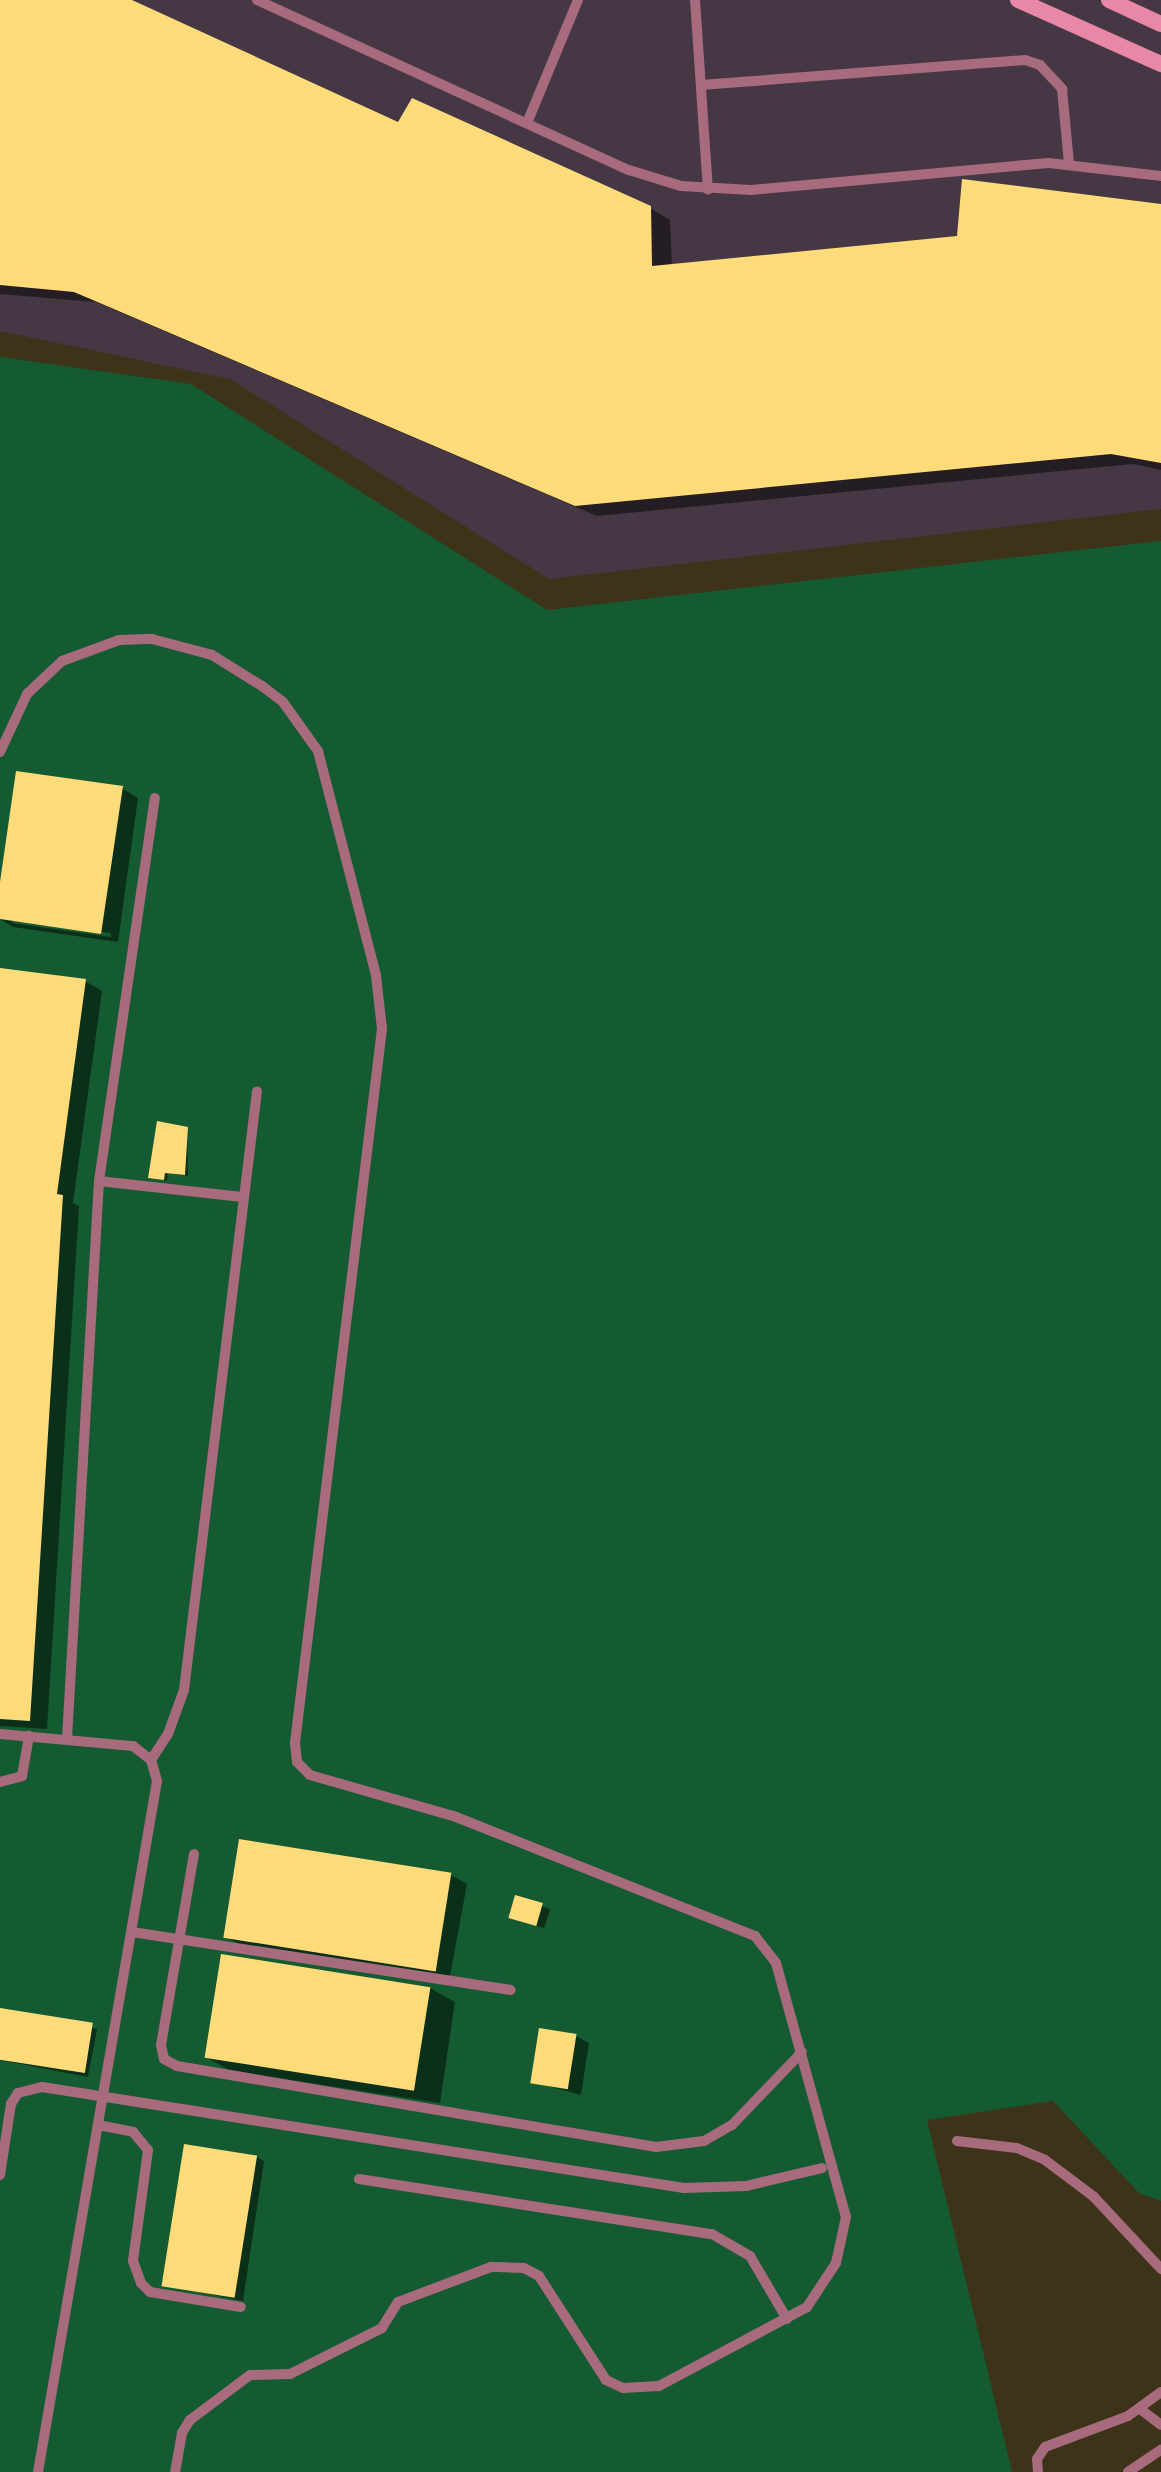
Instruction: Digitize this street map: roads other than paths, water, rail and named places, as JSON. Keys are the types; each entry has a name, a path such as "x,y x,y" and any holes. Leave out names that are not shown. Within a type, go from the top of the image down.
{"street":[{"path":"1018,0 1161,64"},
{"path":"1109,0 1130,5 1161,24"}],"lane":[{"path":"257,0 654,180 708,190 1069,163 1161,176"},
{"path":"527,123 578,0"},
{"path":"695,0 708,190"},
{"path":"701,85 1025,60 1040,65 1062,89 1069,163"},
{"path":"0,752 27,694 62,661 119,640 152,639 212,655 283,702 318,751 328,780 378,985 382,1029 295,1743 297,1762 310,1775 456,1817 741,1926 755,1936 776,1963 846,2217 843,2240 825,2285 787,2319 659,2386 623,2388 594,2366 539,2276 524,2268 491,2267 398,2302 382,2328 290,2374 250,2375 190,2420 182,2433 175,2472"},
{"path":"67,1739 99,1181 155,798"},
{"path":"151,1760 175,1720 184,1690 257,1091"},
{"path":"99,1181 242,1197"},
{"path":"0,1734 133,1746 151,1760 157,1781 38,2472"},
{"path":"0,1782 22,1776 29,1736"},
{"path":"194,1854 161,2045 164,2059 177,2066 656,2147 704,2141 732,2125 802,2052"},
{"path":"132,1932 511,1990"},
{"path":"0,2175 11,2104 18,2093 42,2087 684,2188 746,2186 822,2168"},
{"path":"98,2125 133,2132 148,2150 133,2261 141,2283 150,2292 241,2307"},
{"path":"957,2141 1017,2148 1045,2160 1093,2196 1161,2269"},
{"path":"359,2179 712,2234 750,2256 787,2319"},
{"path":"1038,2472 1045,2447 1140,2409 1161,2392"},
{"path":"1140,2409 1161,2425"},
{"path":"1128,2472 1161,2450"}]}
